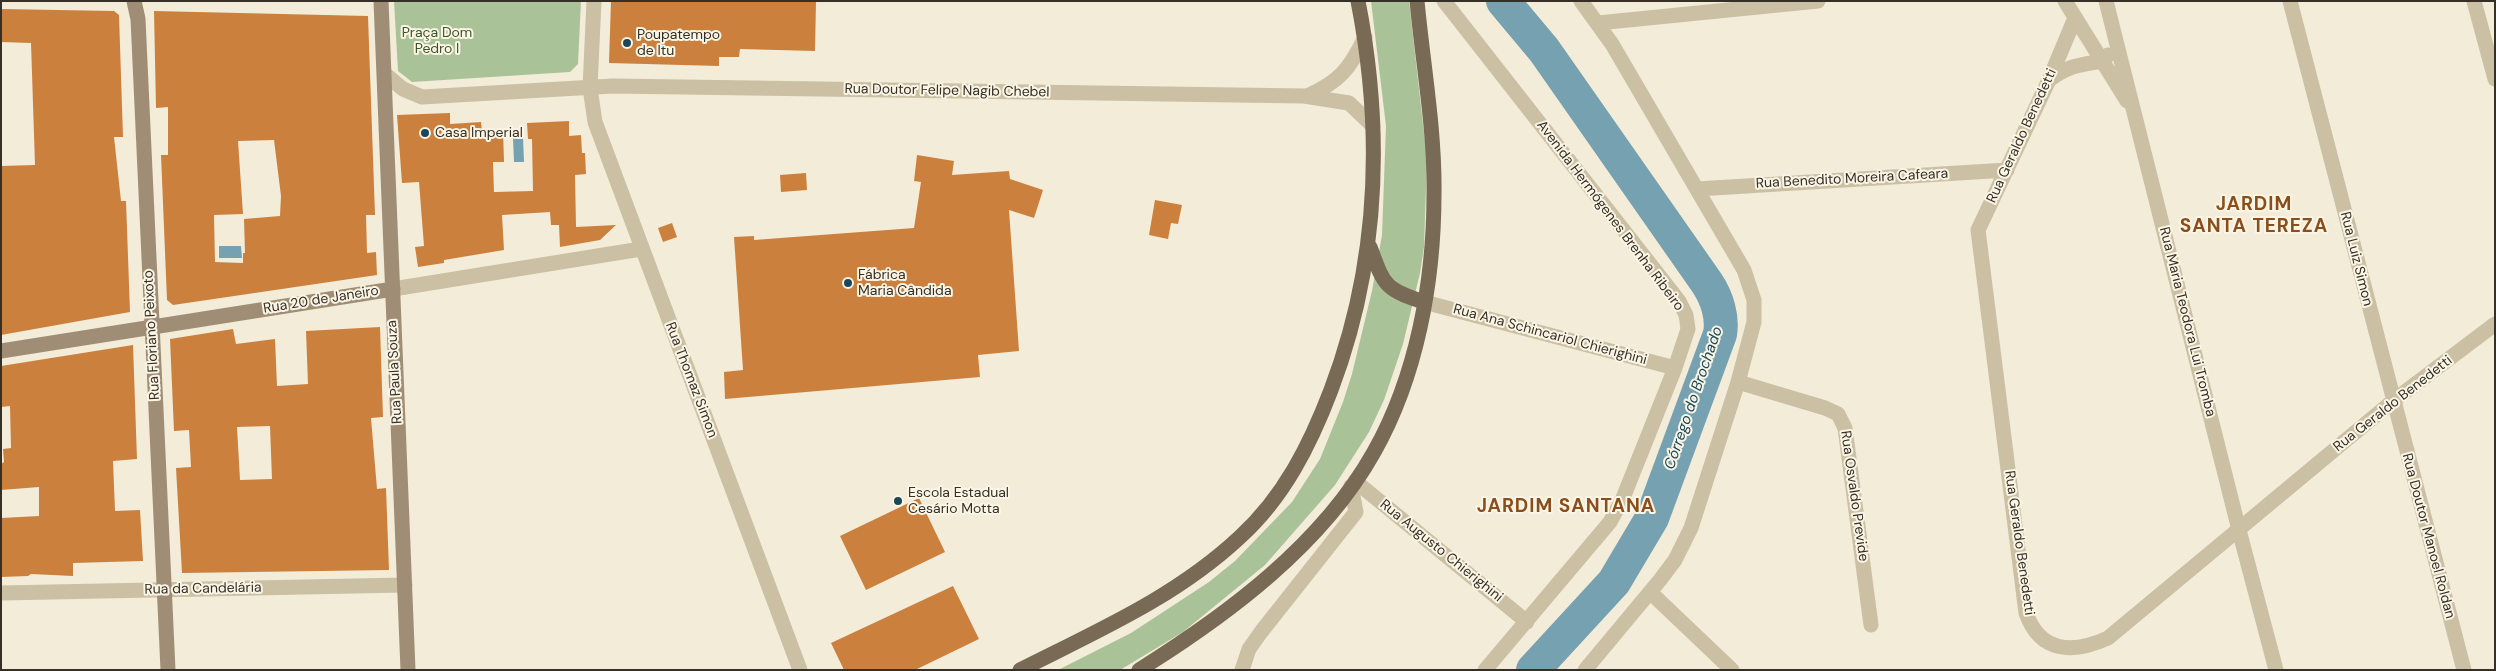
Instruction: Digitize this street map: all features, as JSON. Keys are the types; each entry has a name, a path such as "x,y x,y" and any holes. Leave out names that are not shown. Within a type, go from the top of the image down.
{"main road":[{"name":"Rua Floriano Peixoto","path":"134,1 138,19 168,670"},
{"path":"381,1 385,74"},
{"path":"1020,670 1149,605 1212,560 1240,537 1267,509 1293,474 1322,414 1346,351 1355,319 1369,245 1374,184 1373,126 1365,37 1358,1"},
{"path":"1139,670 1196,634 1275,572 1353,484 1373,454 1399,397 1424,302 1432,251 1434,193 1432,147 1416,1"},
{"name":"Rua Paula Souza","path":"385,74 393,289 392,309 408,670"},
{"path":"1369,245 1387,286 1403,295 1424,302"},
{"name":"Rua 20 de Janeiro","path":"1,351 393,289"}],"street":[{"path":"385,74 403,89 422,97 590,88 594,1"},
{"name":"Avenida Hermógenes Brenha Ribeiro","path":"1444,1 1680,301 1686,315 1688,328 1675,368 1623,498 1610,522 1485,670"},
{"path":"1581,1 1598,23 1744,270 1754,300 1754,322 1738,382 1691,528 1675,560 1585,670"},
{"path":"1598,23 1818,1"},
{"name":"Rua Maria Teodora Lui Tromba","path":"2065,1 2134,113"},
{"name":"Rua Maria Teodora Lui Tromba","path":"2106,1 2276,670"},
{"name":"Rua Luiz Simon","path":"2290,1 2393,402"},
{"path":"2474,1 2495,79"},
{"name":"Rua Geraldo Benedetti","path":"2075,18 2008,170 1978,230 2026,612 2032,628 2045,641 2063,647 2088,647 2108,638 2393,402 2495,324"},
{"name":"Rua Doutor Felipe Nagib Chebel","path":"1304,96 1325,88 1337,80 1353,62 1365,37"},
{"path":"2049,80 2071,67 2103,61 2112,51 2116,40"},
{"name":"Rua Doutor Felipe Nagib Chebel","path":"590,88 613,86 1304,96 1349,104 1373,126"},
{"name":"Rua Thomaz Simon","path":"590,88 595,122 800,670"},
{"name":"Rua Benedito Moreira Cafeara","path":"1697,189 2008,170"},
{"name":"Rua 20 de Janeiro","path":"393,289 641,249"},
{"name":"Rua Ana Schincariol Chierighini","path":"1424,302 1675,368"},
{"name":"Rua Osvaldo Previde","path":"1738,382 1825,408 1838,414 1845,428 1871,625"},
{"name":"Rua Doutor Manoel Roldan","path":"2393,402 2464,670"},
{"path":"1242,670 1249,649 1261,632 1356,512 1353,484"},
{"name":"Rua Augusto Chierighini","path":"1353,484 1527,622"},
{"name":"Rua da Candelária","path":"1,593 404,585"},
{"path":"1650,592 1732,670"}],"green space":[{"name":"Praça Dom Pedro I","path":"394,1 581,1 578,64 570,72 412,82 398,71"},
{"path":"1371,1 1409,1 1427,159 1424,247 1420,273 1403,344 1384,400 1369,432 1335,485 1265,565 1183,632 1120,670 1058,670 1131,633 1209,582 1235,561 1292,502 1320,459 1352,374 1372,291 1382,235 1386,126"}],"water":[{"path":"523,137 524,162 514,162 513,138"},
{"path":"219,246 241,246 242,258 219,258"}],"building":[{"path":"611,1 816,1 815,51 740,49 739,57 719,57 719,66 609,63"},
{"path":"1,9 114,11 119,15 123,137 114,137 121,201 126,201 130,312 1,335 1,166 35,165 31,43 1,42"},
{"path":"154,11 368,16 375,215 366,215 367,253 376,252 377,275 173,305 167,300 161,155 168,155 168,107 156,108","holes":["274,140 281,196 280,216 244,219 245,253 243,253 243,263 215,262 214,215 243,214 238,141"]},
{"path":"450,113 450,124 481,122 482,131 503,130 504,162 493,162 494,192 533,191 532,139 528,139 527,123 569,121 569,136 581,135 582,153 585,153 586,174 575,175 576,227 616,225 600,240 560,247 559,225 551,225 550,212 502,215 504,250 444,260 444,263 418,267 415,247 424,246 419,182 402,183 397,115"},
{"path":"917,155 954,161 952,175 1009,171 1010,179 1043,190 1034,218 1009,210 1019,351 978,355 980,377 725,399 724,372 743,370 734,237 754,236 754,240 914,228 921,182 914,181"},
{"path":"806,173 807,190 781,192 780,175"},
{"path":"1155,200 1182,205 1178,224 1171,223 1168,239 1149,235"},
{"path":"672,223 677,237 663,242 658,228"},
{"path":"380,327 383,417 371,418 377,489 386,488 389,570 182,573 176,468 191,467 189,430 174,431 170,339 233,329 236,344 275,339 277,386 308,384 306,331","holes":["270,426 272,479 240,480 237,427"]},
{"path":"133,345 137,459 113,461 115,511 140,510 143,561 73,563 73,576 31,574 28,576 1,577 1,518 39,516 39,487 1,490 1,464 4,462 3,449 11,448 10,406 1,407 1,366"},
{"path":"919,498 945,552 866,590 840,536"},
{"path":"953,586 979,639 915,670 844,670 831,643"}],"waterway":[{"name":"Córrego do Brochado","path":"1503,1 1544,50 1707,283 1714,295 1721,321 1720,334 1652,518 1614,582 1533,670"}],"place":[{"name":"Poupatempo de Itu","path":"627,43"},
{"name":"Casa Imperial","path":"425,133"},
{"name":"Fábrica Maria Cândida","path":"848,283"},
{"name":"Escola Estadual Cesário Motta","path":"898,501"}],"district":[{"name":"JARDIM SANTA TEREZA","path":"2254,216"},
{"name":"JARDIM SANTANA","path":"1566,507"}]}
